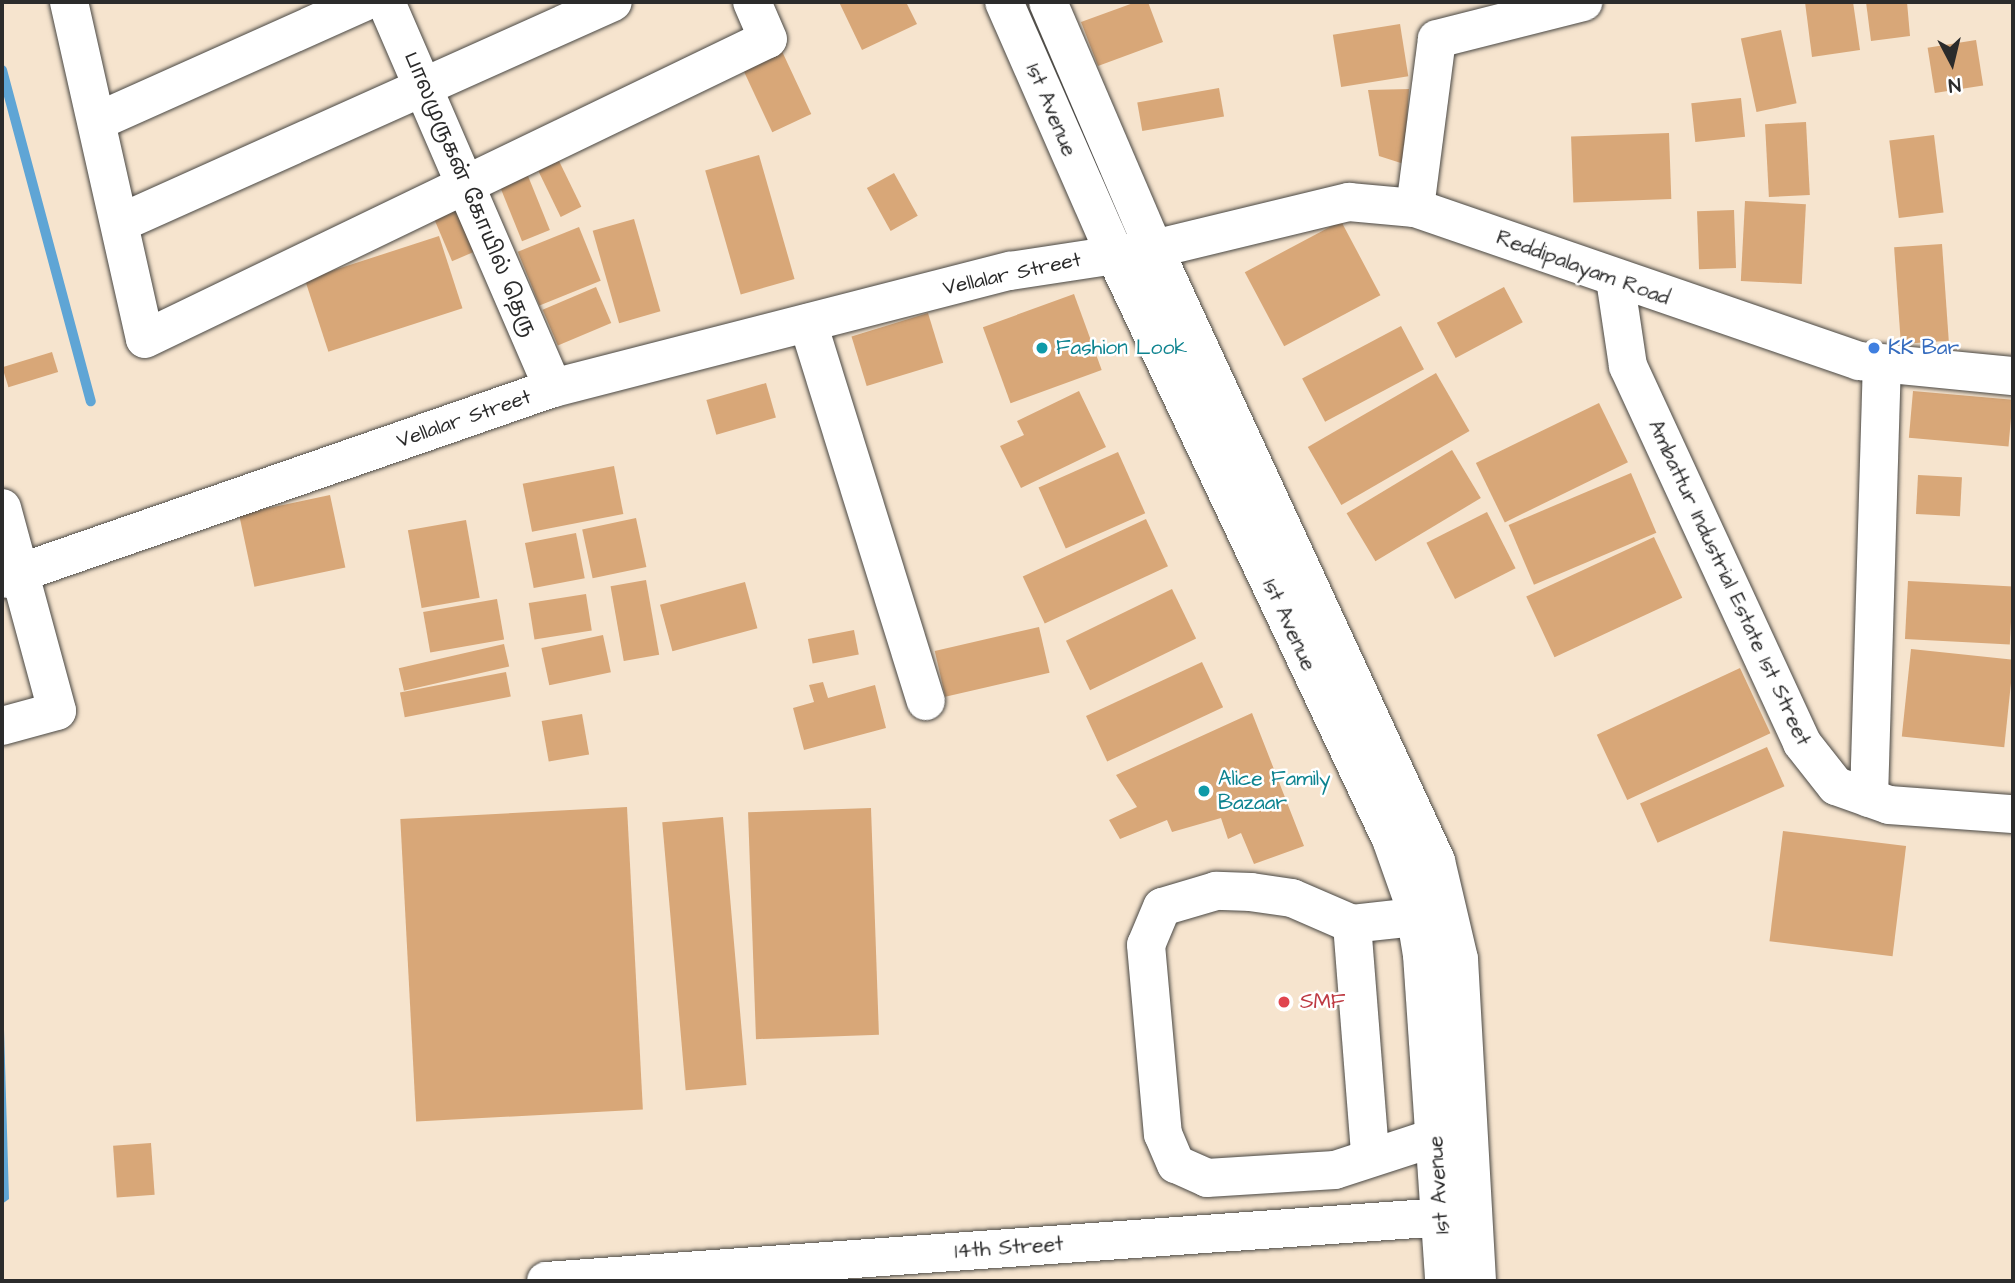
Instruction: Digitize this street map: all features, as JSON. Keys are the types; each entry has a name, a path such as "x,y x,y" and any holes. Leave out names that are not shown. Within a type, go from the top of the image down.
{"street":[{"path":"69,2 98,121 145,339 467,181 768,39 752,2"},
{"path":"98,121 364,2"},
{"name":"பாலமுருகன் கோயில் தெரு","path":"386,2 467,181 553,388"},
{"path":"120,223 613,2"},
{"name":"1st Avenue","path":"1004,2 1114,253 1391,839 1415,918 1436,1137 1477,1281"},
{"name":"1st Avenue","path":"1048,2 1154,249 1436,861 1459,959 1457,1216 1444,1281"},
{"path":"1415,208 1437,39 1583,2"},
{"name":"Reddipalayam Road","path":"1154,249 1349,202 1415,208 1859,361 2013,376"},
{"name":"Vellalar Street","path":"10,577 273,481 367,453 553,388 1010,271 1154,249"},
{"name":"Ambattur Industrial Estate 1st Street","path":"1615,279 1628,366 1802,743 1836,786 1869,798 2013,814"},
{"path":"808,323 926,701"},
{"path":"1869,798 1882,363"},
{"path":"2,508 10,577 57,711 2,726"},
{"path":"1415,918 1352,924 1292,898 1205,893 1162,907 1151,925 1147,958 1163,1134 1176,1164 1207,1178 1335,1170 1370,1155 1436,1137"},
{"path":"1352,924 1370,1155"},
{"name":"14th Street","path":"546,1281 1457,1216"}],"water":[{"path":"2,961 9,1199 2,1204"}],"building":[{"path":"839,2 906,2 917,24 862,50"},
{"path":"1136,2 1148,2 1163,42 1098,66 1081,22"},
{"path":"1805,2 1853,2 1860,50 1812,57"},
{"path":"1866,2 1907,2 1910,36 1871,41"},
{"path":"1400,24 1408,76 1341,87 1333,35"},
{"path":"1781,30 1797,103 1756,112 1741,39"},
{"path":"1976,40 1983,85 1935,93 1928,48"},
{"path":"780,47 811,114 772,132 741,65"},
{"path":"1219,88 1224,117 1142,131 1137,102"},
{"path":"1409,89 1404,164 1379,156 1368,90"},
{"path":"1741,98 1745,137 1695,142 1691,103"},
{"path":"1806,122 1810,195 1769,197 1765,124"},
{"path":"1669,133 1671,199 1573,202 1571,136"},
{"path":"1934,135 1944,212 1899,218 1889,140"},
{"path":"759,155 795,279 741,294 705,170"},
{"path":"559,161 581,207 561,217 538,171"},
{"path":"524,166 550,230 522,241 496,177"},
{"path":"894,173 918,216 891,231 867,188"},
{"path":"464,192 487,246 452,261 429,207"},
{"path":"1745,201 1806,204 1802,284 1741,281"},
{"path":"1734,210 1736,268 1699,269 1697,211"},
{"path":"634,219 660,311 619,323 593,231"},
{"path":"1341,221 1380,295 1284,346 1245,272"},
{"path":"579,227 601,281 540,306 518,252"},
{"path":"439,236 462,308 328,352 305,280"},
{"path":"1942,244 1949,341 1901,344 1894,247"},
{"path":"596,287 611,323 558,346 543,310"},
{"path":"1504,287 1523,322 1456,358 1437,323"},
{"name":"Fashion Look","path":"1074,294 1102,370 1011,403 983,327"},
{"path":"928,313 943,363 867,386 851,336"},
{"path":"1401,326 1424,369 1325,422 1302,379"},
{"path":"52,352 58,372 8,387 2,367"},
{"path":"1436,373 1470,431 1341,505 1308,447"},
{"path":"766,383 776,418 716,435 706,400"},
{"path":"1079,391 1106,447 1021,488 1000,446 1024,435 1017,421"},
{"path":"1913,391 2013,400 2009,447 1909,438"},
{"path":"1599,403 1628,462 1505,522 1476,463"},
{"path":"1452,450 1481,498 1375,561 1347,513"},
{"path":"1118,452 1145,513 1066,549 1039,487"},
{"path":"614,466 623,514 532,532 523,484"},
{"path":"1631,473 1656,533 1534,585 1509,525"},
{"path":"1918,475 1962,477 1960,516 1916,514"},
{"path":"330,495 345,567 254,587 239,514"},
{"path":"1487,512 1516,568 1455,599 1426,543"},
{"path":"636,518 646,567 593,578 582,529"},
{"path":"1146,519 1168,566 1045,624 1023,576"},
{"path":"466,520 480,598 422,608 408,530"},
{"path":"576,533 585,578 534,588 525,543"},
{"path":"1654,537 1682,598 1555,657 1526,597"},
{"path":"646,580 659,655 624,661 611,586"},
{"path":"1908,581 2013,586 2010,644 1905,639"},
{"path":"745,582 757,628 672,651 660,605"},
{"path":"1172,589 1196,638 1090,690 1066,641"},
{"path":"586,594 592,631 535,640 529,603"},
{"path":"497,599 504,639 430,652 423,612"},
{"path":"1039,627 1050,673 945,697 935,651"},
{"path":"854,630 859,655 813,664 808,639"},
{"path":"603,635 611,672 549,685 541,648"},
{"path":"504,644 509,666 404,691 399,668"},
{"path":"1911,649 2013,660 2004,747 1902,737"},
{"path":"1202,662 1223,707 1107,761 1086,716"},
{"path":"1740,668 1770,733 1627,800 1597,735"},
{"path":"506,672 511,697 405,717 400,693"},
{"path":"823,682 828,698 875,685 886,728 804,750 793,708 814,702 809,685"},
{"name":"Alice Family Bazaar","path":"1252,713 1304,846 1254,864 1241,833 1228,839 1221,818 1172,832 1167,820 1120,839 1109,820 1137,807 1116,775"},
{"path":"582,714 589,754 549,761 542,721"},
{"path":"1767,747 1784,786 1658,843 1640,804"},
{"path":"627,807 643,1110 416,1121 400,819"},
{"path":"871,808 879,1035 756,1039 748,812"},
{"path":"723,817 746,1085 686,1090 662,822"},
{"path":"1783,831 1906,846 1893,956 1769,941"},
{"path":"151,1143 155,1195 117,1198 113,1146"}],"waterway":[{"path":"2,70 91,401"}],"place":[{"name":"Fashion Look","path":"1042,348"},
{"name":"KK Bar","path":"1874,348"},
{"name":"Alice Family Bazaar","path":"1204,791"},
{"name":"SMF","path":"1284,1002"}]}
